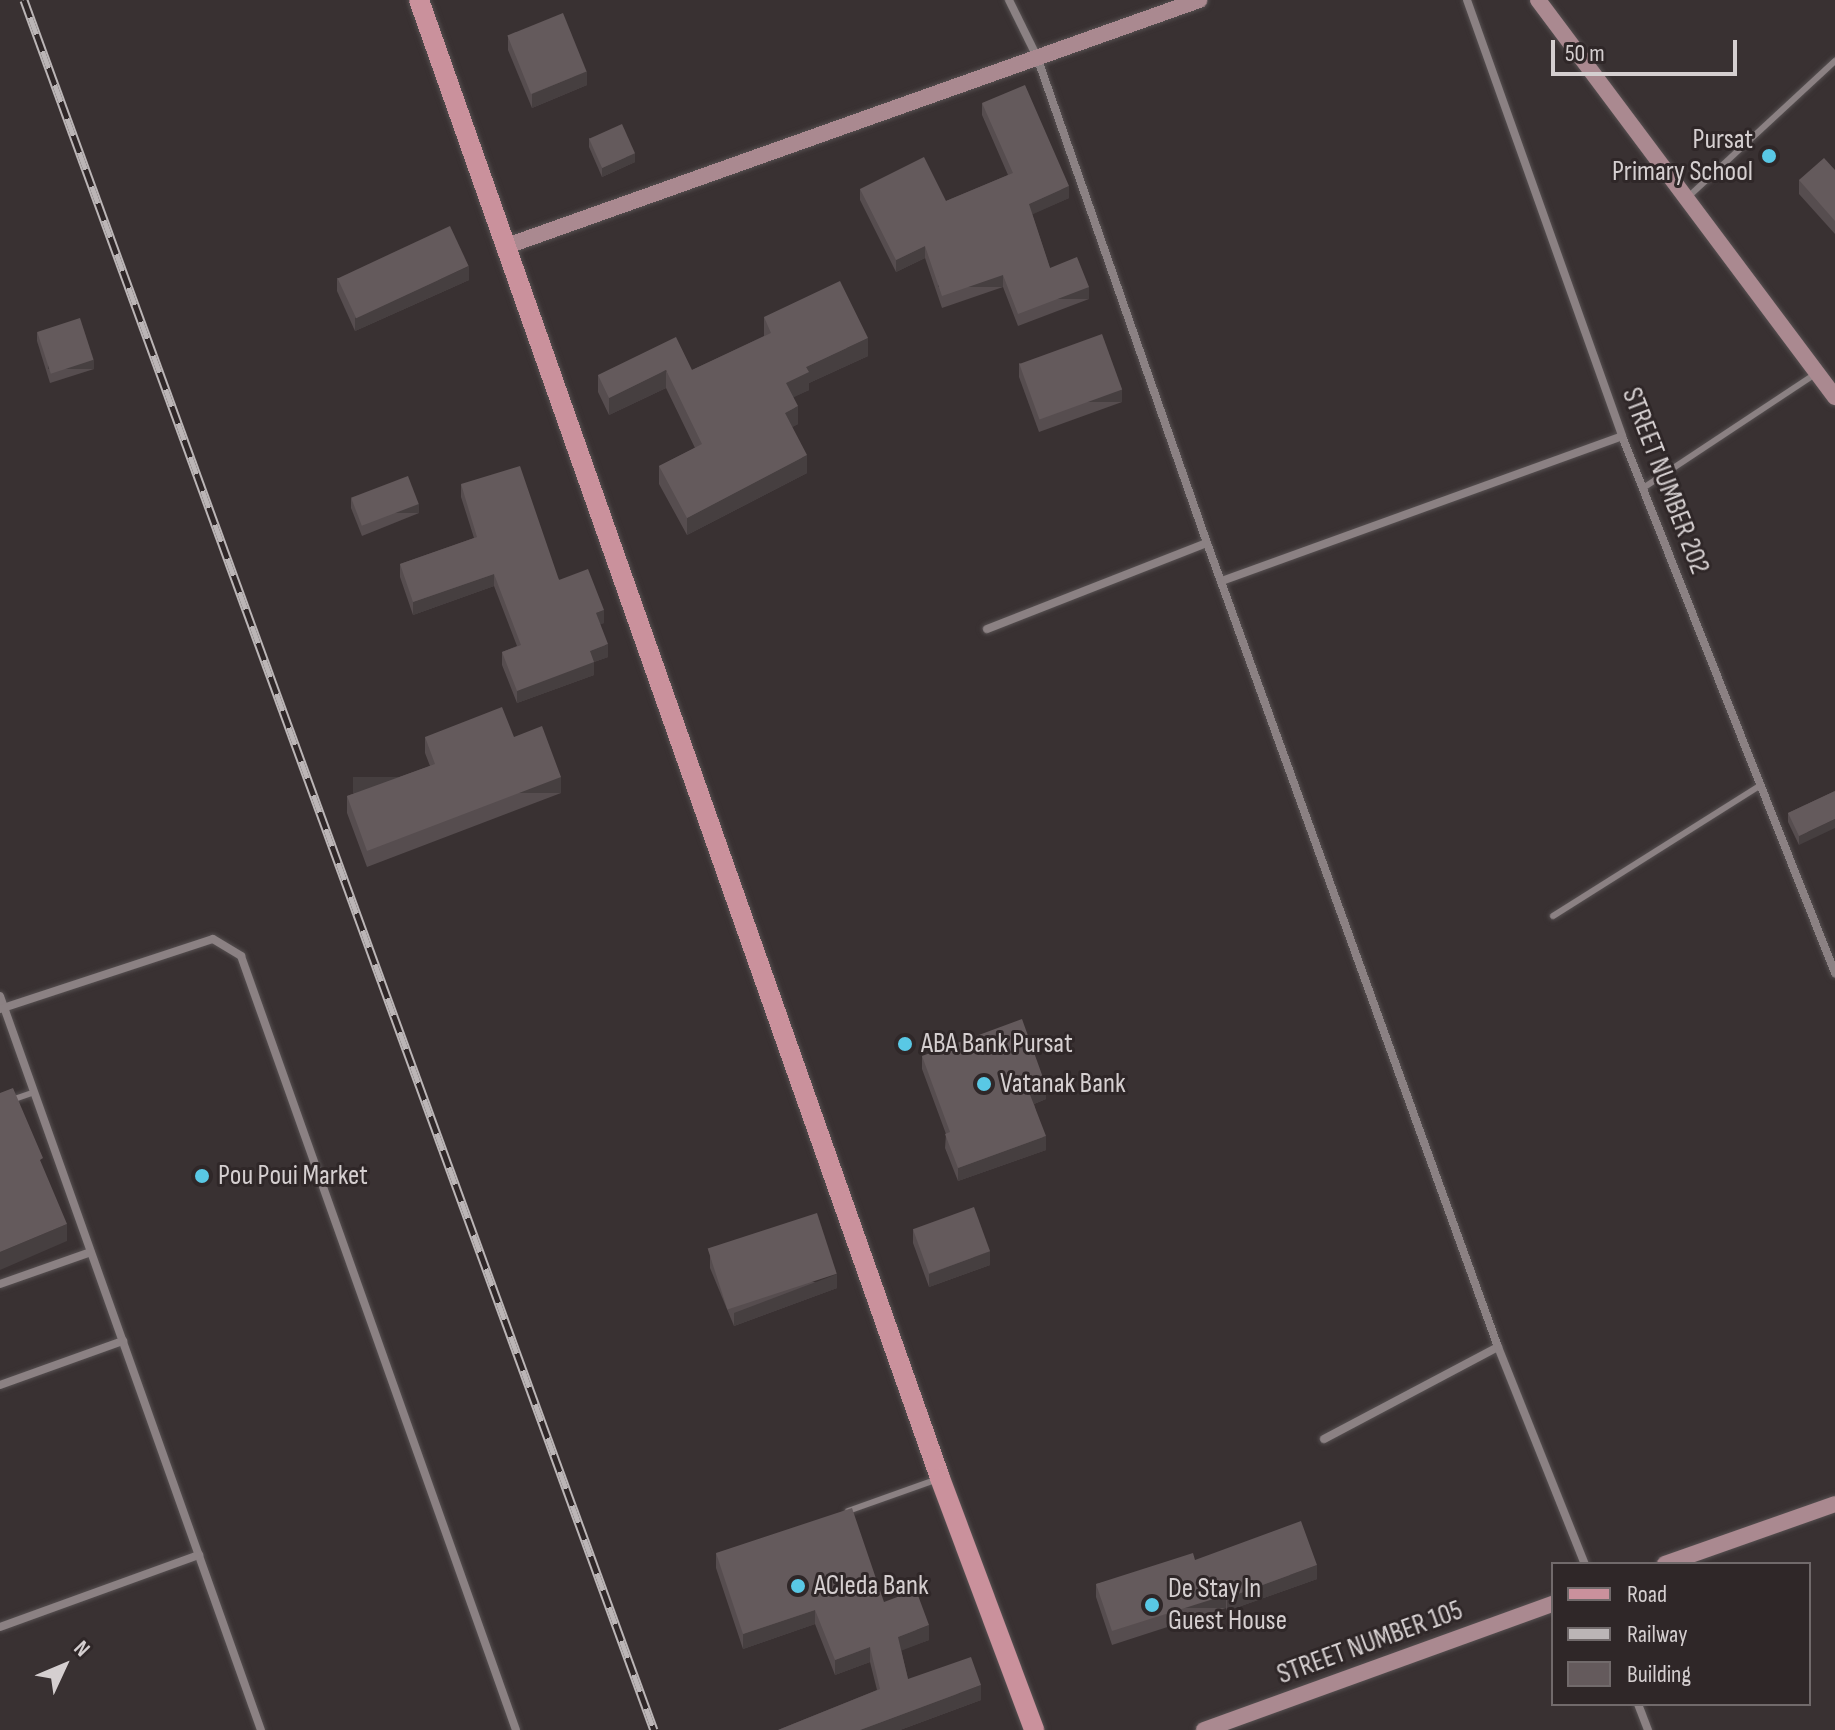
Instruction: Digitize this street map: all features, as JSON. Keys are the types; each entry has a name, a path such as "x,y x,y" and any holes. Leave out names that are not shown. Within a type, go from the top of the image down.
{"main road":[{"path":"419,0 940,1478 1034,1730"}],"street":[{"path":"1009,0 1037,57 1207,543 1498,1347 1584,1562"},
{"path":"504,247 1199,0"},
{"name":"STREET NUMBER 202","path":"1467,0 1622,436 1835,973"},
{"path":"1538,0 1835,397"},
{"path":"1222,581 1622,436"},
{"path":"987,629 1207,543"},
{"path":"2,1008 213,939 241,956 516,1730"},
{"path":"0,996 261,1730"},
{"path":"0,1284 91,1252"},
{"path":"0,1385 123,1341"},
{"path":"1324,1439 1498,1347"},
{"path":"1671,1562 1835,1504"},
{"path":"0,1627 199,1555"},
{"name":"STREET NUMBER 105","path":"1204,1730 1551,1605"},
{"path":"1639,1706 1648,1730"}],"lane":[{"path":"1687,198 1835,61"},
{"path":"1643,488 1817,373"},
{"path":"1553,916 1761,785"},
{"path":"0,1104 34,1092"},
{"path":"839,1514 940,1478"}],"building":[{"path":"563,13 587,71 531,94 507,35"},
{"path":"1025,85 1069,186 1029,204 1050,268 1077,257 1089,287 1018,314 1003,275 942,296 925,246 896,260 860,189 924,157 946,201 1013,173 982,103"},
{"path":"622,124 635,153 602,168 589,139"},
{"path":"1824,158 1835,170 1835,221 1799,180"},
{"path":"450,226 469,266 356,318 338,278"},
{"path":"840,281 868,338 806,367 809,372 786,383 798,406 785,413 807,455 687,518 659,466 702,444 666,370 609,398 598,375 676,337 692,370 771,333 764,317"},
{"path":"80,318 94,360 51,374 37,332"},
{"path":"1102,334 1122,389 1039,420 1019,364"},
{"path":"520,466 559,580 588,569 604,610 596,613 608,644 590,651 594,662 517,691 502,652 521,645 494,574 413,602 400,564 477,537 461,484"},
{"path":"408,476 419,504 362,526 351,498"},
{"path":"502,707 514,737 542,726 561,777 367,851 347,796 435,764 425,737"},
{"path":"1835,791 1835,819 1799,836 1788,813"},
{"path":"1022,1019 1046,1086 1029,1092 1046,1136 958,1168 945,1134 950,1132 922,1056"},
{"path":"13,1088 67,1224 0,1252 0,1093"},
{"path":"974,1207 990,1251 929,1273 913,1229"},
{"path":"817,1213 837,1274 727,1309 708,1249"},
{"path":"852,1508 884,1602 916,1590 929,1625 898,1637 908,1679 971,1657 981,1685 860,1730 778,1730 880,1689 870,1647 835,1660 815,1610 743,1634 716,1553"},
{"path":"1301,1521 1317,1565 1227,1598 1226,1595 1112,1631 1096,1584 1193,1553 1195,1560"}],"railway":[{"path":"24,0 654,1730"}],"place":[{"name":"Pursat Primary School","path":"1769,156"},
{"name":"ABA Bank Pursat","path":"905,1044"},
{"name":"Vatanak Bank","path":"984,1084"},
{"name":"Pou Poui Market","path":"202,1176"},
{"name":"ACleda Bank","path":"798,1586"},
{"name":"De Stay In Guest House","path":"1152,1605"}]}
